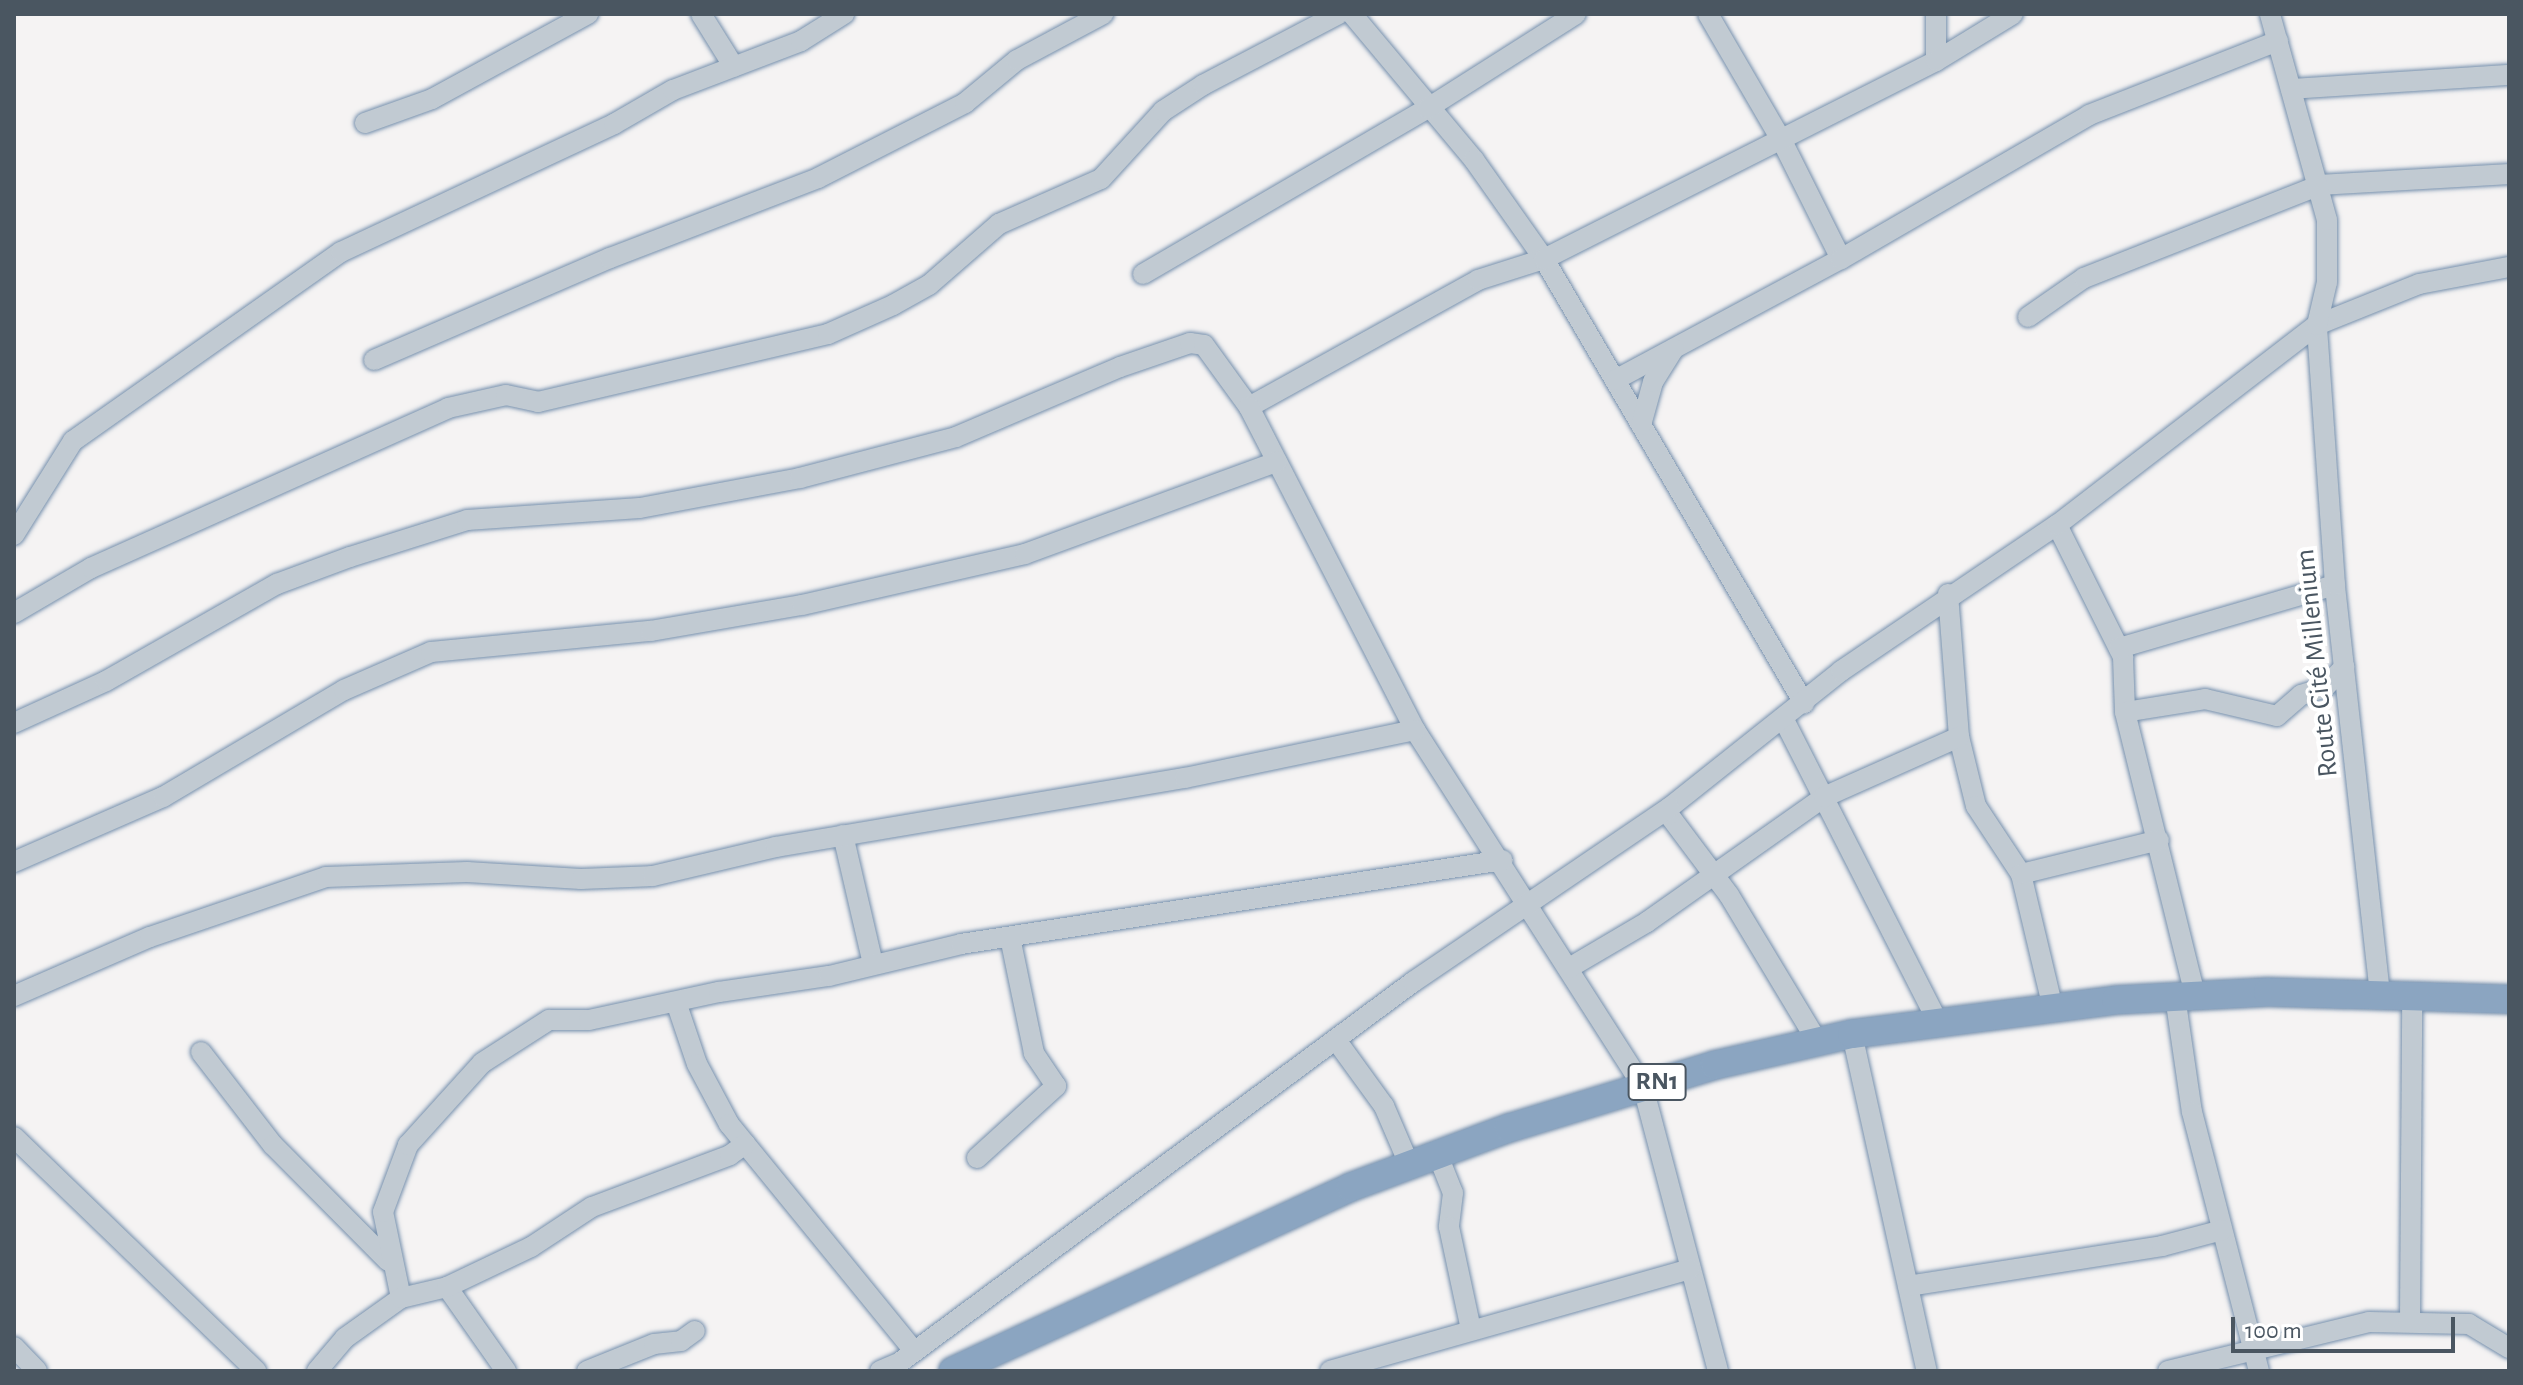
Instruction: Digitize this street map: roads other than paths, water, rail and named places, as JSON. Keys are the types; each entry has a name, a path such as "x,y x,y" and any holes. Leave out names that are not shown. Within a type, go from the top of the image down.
{"highway":[{"name":"RN1","path":"953,1371 1222,1243 1437,1153 1643,1087 1817,1041 1938,1022 2185,995 2380,994 2509,999"}],"street":[{"path":"365,123 432,99 565,20 588,14"},
{"path":"701,14 734,67"},
{"path":"14,535 73,441 341,252 614,124 673,90 801,41 844,14"},
{"path":"374,360 610,258 818,178 952,110 1017,60 1103,14"},
{"path":"14,613 91,568 448,408 506,395 544,400 828,334 893,305 929,285 999,224 1101,179 1163,111 1339,14"},
{"path":"1352,14 1474,160 1544,259 1804,703"},
{"path":"1143,274 1428,108 1576,14"},
{"path":"1708,14 1782,141 1841,259"},
{"path":"1936,14 1936,61"},
{"path":"1249,407 1478,280 1544,259 1726,164 1782,141 1936,61 2013,14"},
{"name":"Route Cité Millenium","path":"2270,14 2320,185 2329,258 2317,325 2335,585 2380,994"},
{"path":"1615,380 1678,343 1841,259 2089,115 2278,41"},
{"path":"2291,89 2509,75"},
{"path":"2028,317 2084,278 2320,185 2509,174"},
{"path":"676,1002 697,1064 745,1144 899,1364 1336,1040 1669,808 1948,594 2057,525 2317,325 2419,284 2509,267"},
{"path":"14,723 106,681 277,584 467,520 640,508 800,478 956,437 1190,343 1204,345 1249,407 1415,730 1503,860 1643,1087 1718,1371"},
{"path":"1641,425 1653,382 1678,343"},
{"path":"14,862 163,797 344,690 431,652 651,631 802,605 1025,554 1277,462"},
{"path":"2057,525 2119,648 2125,712 2159,840 2185,995 2192,1112 2259,1371"},
{"path":"2119,648 2335,585"},
{"path":"1948,594 1959,737 1976,806 2021,874 2053,1008"},
{"path":"2125,712 2205,699 2277,716 2301,695 2325,687 2344,667"},
{"path":"1783,718 1938,1022"},
{"path":"14,996 150,937 326,877 467,872 619,879 843,835 1185,778 1415,730"},
{"path":"1569,968 1647,922 1824,797 1959,737"},
{"path":"1669,808 1669,815 1713,873 1817,1041"},
{"path":"843,835 873,964"},
{"path":"2021,874 2159,840"},
{"path":"401,1298 390,1264 383,1212 408,1145 468,1076 549,1020 589,1020 1010,937 1503,860"},
{"path":"977,1158 1056,1086 1034,1053 1010,937"},
{"path":"2410,1320 2412,995"},
{"path":"1852,1034 1927,1371"},
{"path":"1336,1040 1384,1106 1409,1164"},
{"path":"201,1052 273,1145 390,1264"},
{"path":"14,1137 256,1371"},
{"path":"317,1371 345,1338 401,1298 447,1287 531,1247 592,1207 730,1155 745,1144"},
{"path":"1437,1153 1453,1193 1449,1227 1471,1330"},
{"path":"1908,1286 2149,1248 2222,1230"},
{"path":"1330,1371 1690,1269"},
{"path":"447,1287 506,1371"},
{"path":"2168,1371 2369,1322 2410,1320 2469,1324 2509,1348"},
{"path":"587,1371 654,1344 681,1341 695,1331"},
{"path":"14,1347 37,1371"}]}
